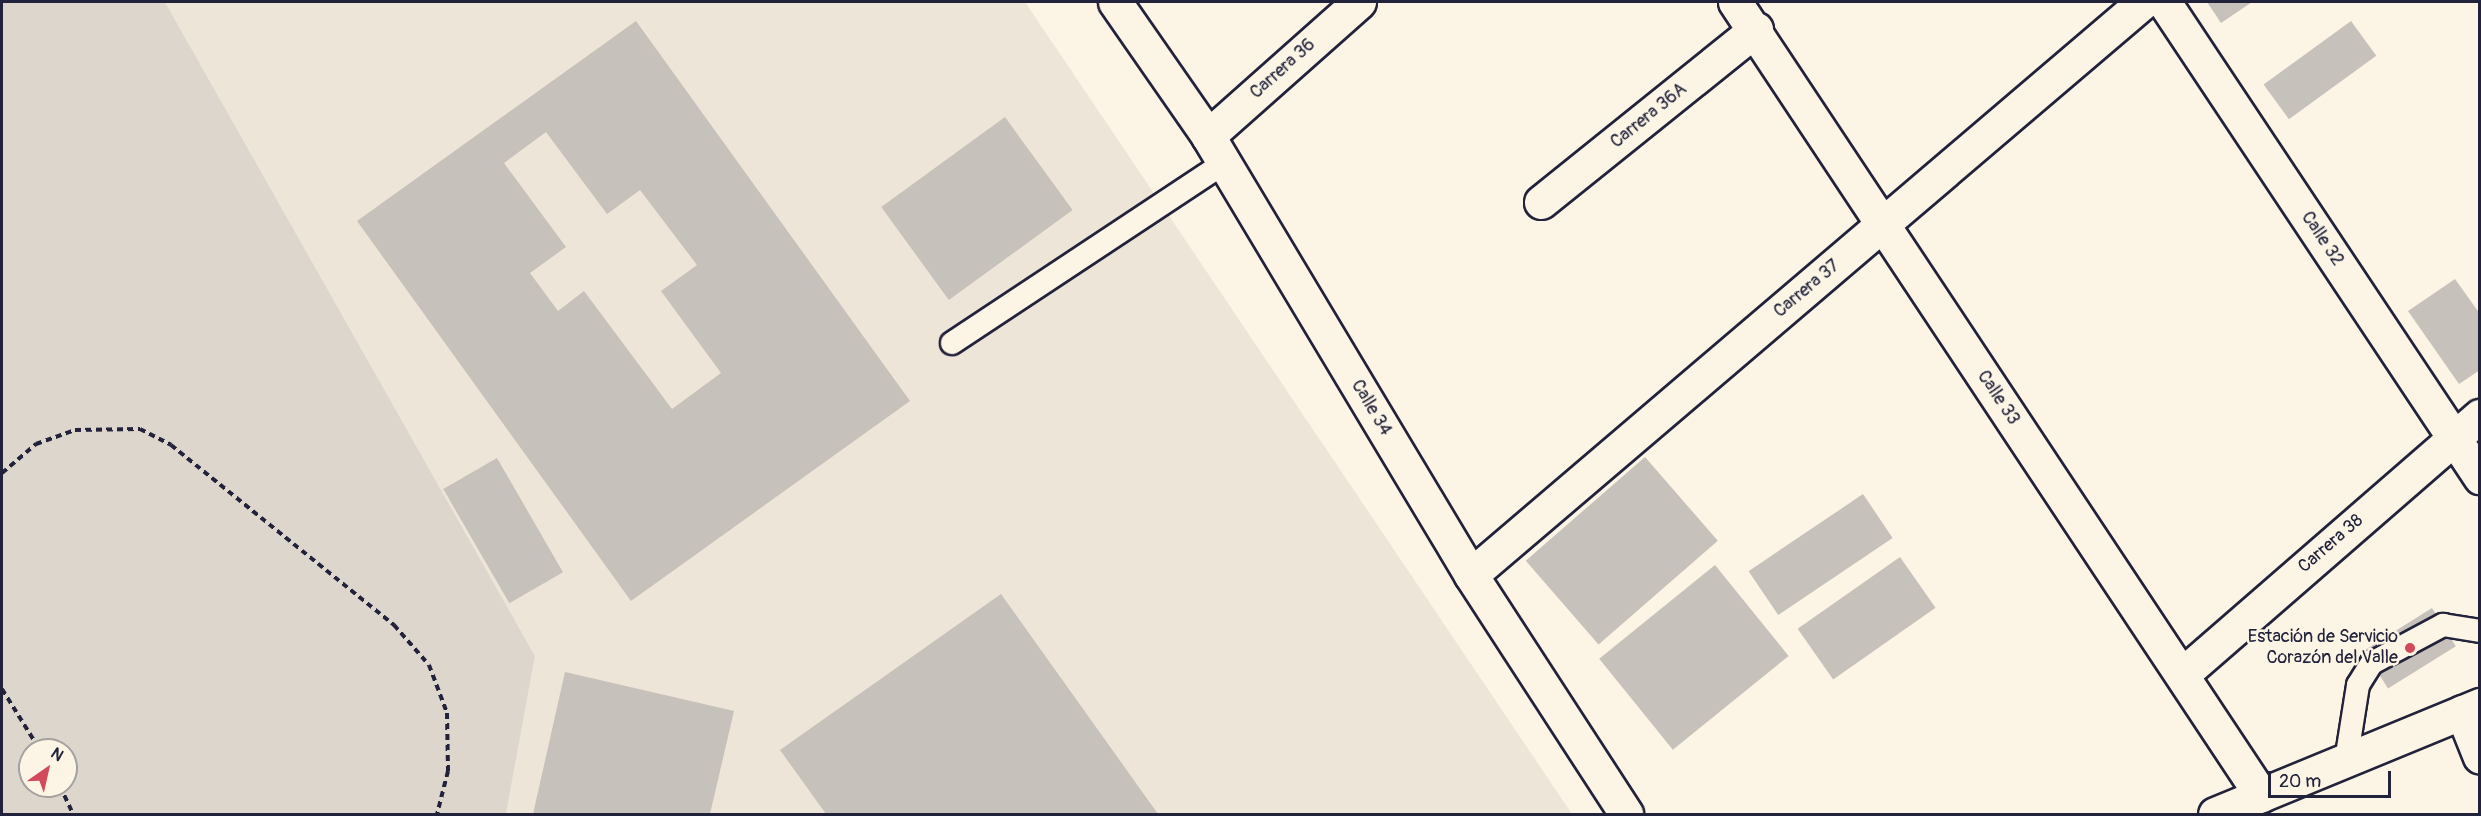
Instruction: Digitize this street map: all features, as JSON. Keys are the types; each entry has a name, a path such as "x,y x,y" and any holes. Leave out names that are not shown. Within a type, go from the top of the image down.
{"street":[{"name":"Calle 34","path":"1115,2 1216,150 1471,575 1626,814"},
{"name":"Carrera 36","path":"1216,150 1359,2"},
{"name":"Carrera 37","path":"1471,575 2143,2"},
{"name":"Calle 32","path":"2164,2 2480,477"},
{"name":"Calle 33","path":"1746,11 1882,225 2184,673 2261,795"},
{"name":"Carrera 36A","path":"1541,202 1746,11"},
{"name":"Carrera 38","path":"2184,673 2480,416"},
{"path":"2215,814 2471,709 2480,757"}],"lane":[{"path":"952,343 1216,150"},
{"path":"2346,760 2358,685 2372,663 2443,625 2480,632"}],"path":[{"path":"2,473 36,444 75,430 140,429 171,446 394,625 429,664 447,713 448,771 437,814"},
{"path":"2,689 33,738"},
{"path":"66,798 73,814"}],"shaded area":[{"path":"2,2 165,2 535,656 506,814 2,814"},
{"path":"165,2 1025,2 1572,814 506,814 535,656"}],"building":[{"path":"2207,2 2252,2 2221,23"},
{"path":"636,21 910,401 631,601 357,221","holes":["546,132 607,214 640,190 697,265 661,291 721,373 672,409 584,291 558,311 530,273 566,247 504,163"]},
{"path":"2351,21 2376,56 2289,119 2264,84"},
{"path":"1005,117 1073,210 949,300 881,207"},
{"path":"2455,279 2480,314 2480,370 2459,384 2408,311"},
{"path":"1645,457 1718,541 1599,644 1526,561"},
{"path":"497,458 563,572 509,603 443,489"},
{"path":"1863,494 1893,538 1778,615 1749,571"},
{"path":"1900,557 1936,608 1833,679 1798,629"},
{"path":"1715,565 1789,656 1673,750 1599,659"},
{"path":"1001,594 1158,814 826,814 780,750"},
{"name":"Estación de Servicio Corazón del Valle","path":"2432,608 2456,646 2388,689 2364,650"},
{"path":"565,672 734,711 710,814 533,814"}],"place":[{"name":"Estación de Servicio Corazón del Valle","path":"2410,648"}]}
